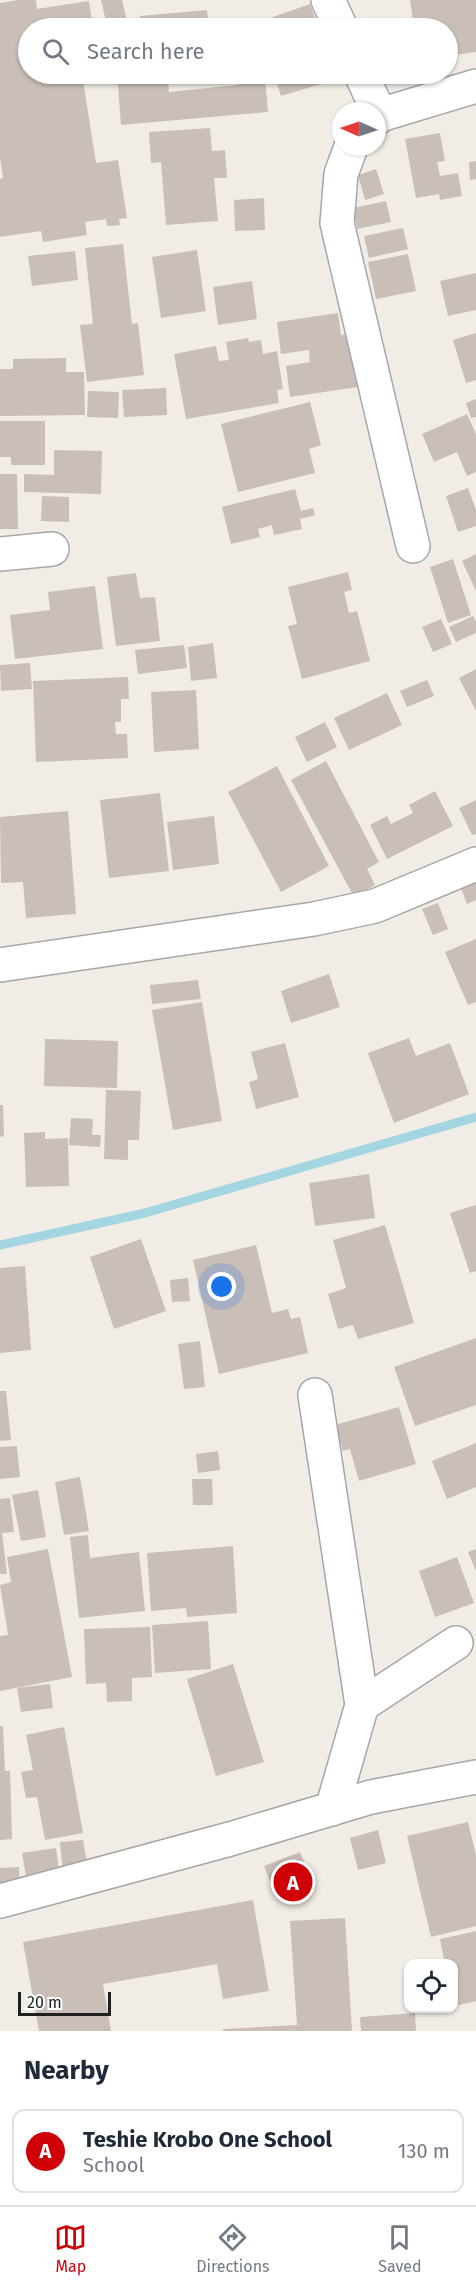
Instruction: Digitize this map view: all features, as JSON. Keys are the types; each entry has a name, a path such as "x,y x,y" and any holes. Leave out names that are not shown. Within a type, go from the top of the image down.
{"street":[{"path":"328,0 336,18"},
{"path":"365,84 372,102"},
{"path":"386,114 476,86"},
{"path":"347,156 340,174 338,223 413,546"},
{"path":"0,554 52,549"},
{"path":"0,965 314,920 375,906 476,864"},
{"path":"315,1395 362,1705 332,1809"},
{"path":"362,1705 456,1643"},
{"path":"0,1901 371,1797 476,1777"}],"building":[{"path":"36,0 37,9 89,1 92,18 18,18 18,84 84,84 96,163 118,160 127,218 119,219 120,225 107,226 106,219 85,222 87,235 43,242 41,231 0,237 0,179 3,178 0,157 0,3"},
{"path":"101,0 122,0 126,18 105,18"},
{"path":"410,0 476,0 476,52 458,55 458,18 413,18"},
{"path":"310,4 315,18 270,18"},
{"path":"207,10 208,18 140,18 140,16"},
{"path":"118,84 168,84 169,92 238,84 265,84 268,112 121,125"},
{"path":"277,84 321,84 281,96"},
{"path":"210,128 212,151 225,150 227,178 214,178 218,221 166,225 161,162 151,163 149,132"},
{"path":"440,133 445,161 437,162 440,176 458,173 462,196 440,200 439,194 416,198 405,139"},
{"path":"476,161 476,179 470,180 469,162"},
{"path":"376,169 384,194 365,200 358,175"},
{"path":"264,198 265,230 235,231 234,200"},
{"path":"386,201 391,222 357,229 353,208"},
{"path":"403,228 408,249 369,258 364,236"},
{"path":"123,244 132,324 138,323 144,375 87,382 80,325 93,324 85,248"},
{"path":"197,250 206,311 161,318 152,257"},
{"path":"75,251 78,280 32,286 28,256"},
{"path":"408,254 416,291 376,299 368,262"},
{"path":"476,273 476,310 448,316 440,281"},
{"path":"252,281 257,319 218,325 213,287"},
{"path":"338,313 341,335 356,333 358,387 290,397 286,366 310,362 309,350 281,354 277,322"},
{"path":"476,333 476,380 466,383 453,340"},
{"path":"248,338 249,342 261,340 263,354 277,351 283,389 277,390 279,403 186,419 174,354 216,346 219,361 229,360 226,342"},
{"path":"66,358 66,372 84,372 85,415 0,416 0,369 13,369 13,359"},
{"path":"166,388 167,415 124,417 122,390"},
{"path":"88,391 119,392 118,418 87,417"},
{"path":"476,399 476,417 471,418 466,403"},
{"path":"310,402 321,445 309,449 315,473 238,492 221,424"},
{"path":"467,414 476,434 476,472 467,476 457,452 434,462 422,434"},
{"path":"0,421 45,421 45,465 11,465 11,457 0,457"},
{"path":"54,450 102,451 101,494 24,492 24,474 54,475"},
{"path":"0,474 17,474 18,529 0,529"},
{"path":"468,488 476,510 476,526 458,532 446,496"},
{"path":"295,489 301,511 313,508 315,515 300,519 302,529 274,535 272,525 258,529 260,537 231,544 222,507"},
{"path":"42,496 69,497 69,522 41,521"},
{"path":"476,554 476,591 462,561"},
{"path":"453,559 471,615 448,623 430,567"},
{"path":"348,572 352,590 344,592 349,613 357,611 370,661 302,679 288,626 297,624 288,587"},
{"path":"136,573 140,598 155,597 160,641 116,646 107,577"},
{"path":"95,586 103,649 15,659 10,615 50,610 48,592"},
{"path":"473,616 476,622 476,633 456,642 449,627"},
{"path":"441,619 452,644 433,652 422,627"},
{"path":"213,643 217,678 191,681 188,647"},
{"path":"184,645 187,668 138,674 135,650"},
{"path":"30,663 32,689 1,691 0,665"},
{"path":"476,669 476,711 459,678"},
{"path":"128,677 129,699 121,699 121,722 115,722 116,734 127,734 128,758 36,762 33,681"},
{"path":"427,680 434,696 407,707 400,691"},
{"path":"196,690 199,749 154,752 151,692"},
{"path":"387,693 402,725 349,750 334,718"},
{"path":"325,722 337,747 307,762 295,737"},
{"path":"326,761 379,862 367,869 375,885 354,897 291,780"},
{"path":"277,766 329,866 281,892 228,792"},
{"path":"435,791 453,826 387,859 370,825 387,816 391,824 413,813 409,805"},
{"path":"160,793 169,871 109,878 100,800"},
{"path":"476,800 476,834 472,835 459,808"},
{"path":"68,811 76,914 26,918 23,882 1,883 0,817"},
{"path":"214,816 219,864 173,870 167,822"},
{"path":"476,882 476,900 467,904 461,888"},
{"path":"438,903 448,929 433,935 422,909"},
{"path":"476,939 476,1002 468,1005 445,952"},
{"path":"329,974 340,1007 291,1023 281,991"},
{"path":"198,980 201,999 152,1004 150,985"},
{"path":"202,1002 222,1121 173,1130 152,1010"},
{"path":"409,1038 416,1056 450,1043 469,1094 394,1123 368,1053"},
{"path":"45,1039 118,1041 117,1088 44,1086"},
{"path":"285,1043 299,1097 256,1109 249,1082 258,1079 251,1052"},
{"path":"106,1090 141,1091 139,1140 128,1140 128,1160 104,1159"},
{"path":"0,1105 3,1105 4,1136 0,1137"},
{"path":"71,1118 93,1119 92,1135 101,1135 100,1147 69,1145"},
{"path":"45,1132 45,1139 68,1138 69,1186 26,1187 24,1133"},
{"path":"369,1174 375,1218 315,1226 309,1183"},
{"path":"476,1205 476,1271 470,1273 450,1213"},
{"path":"385,1225 414,1323 358,1339 353,1325 338,1329 328,1294 346,1288 333,1240"},
{"path":"141,1239 166,1311 114,1329 90,1257"},
{"path":"256,1245 272,1313 288,1309 291,1319 300,1317 308,1353 219,1374 193,1260"},
{"path":"25,1266 31,1350 0,1353 0,1268"},
{"path":"188,1278 190,1301 172,1302 170,1280"},
{"path":"476,1338 476,1405 415,1426 394,1367"},
{"path":"200,1341 205,1387 184,1389 178,1344"},
{"path":"0,1391 6,1391 11,1440 0,1441"},
{"path":"399,1407 416,1464 359,1481 350,1449 343,1451 335,1425"},
{"path":"476,1443 476,1487 447,1499 432,1461"},
{"path":"17,1446 20,1477 0,1479 0,1447"},
{"path":"218,1451 220,1470 198,1473 196,1454"},
{"path":"80,1477 89,1531 64,1535 55,1482"},
{"path":"192,1479 212,1479 213,1505 193,1505"},
{"path":"38,1490 46,1537 21,1541 12,1495"},
{"path":"10,1498 14,1532 2,1533 7,1574 0,1574 0,1499"},
{"path":"88,1535 90,1558 139,1552 145,1611 79,1618 70,1537"},
{"path":"233,1546 237,1613 187,1617 186,1608 151,1611 147,1553"},
{"path":"48,1549 72,1677 0,1691 0,1636 8,1635 0,1585 11,1582 7,1557"},
{"path":"476,1549 476,1571 468,1552"},
{"path":"457,1557 474,1603 435,1617 419,1571"},
{"path":"208,1621 211,1669 155,1673 152,1625"},
{"path":"150,1627 152,1677 132,1678 132,1701 107,1702 106,1683 86,1684 84,1629"},
{"path":"233,1664 264,1762 216,1776 187,1679"},
{"path":"50,1684 53,1708 21,1712 17,1688"},
{"path":"0,1726 3,1726 5,1771 10,1771 12,1839 0,1840"},
{"path":"64,1727 83,1833 45,1840 37,1797 26,1798 21,1772 33,1770 26,1735"},
{"path":"468,1822 476,1855 476,1926 431,1937 407,1836"},
{"path":"378,1830 386,1863 358,1870 350,1838"},
{"path":"83,1840 88,1869 63,1873 60,1842"},
{"path":"56,1848 60,1877 27,1882 22,1853"},
{"path":"300,1852 310,1877 274,1891 264,1866"},
{"path":"19,1867 20,1891 0,1892 0,1868"},
{"path":"253,1900 269,1991 223,1999 217,1964 103,1984 111,2031 39,2031 23,1942"},
{"path":"345,1918 352,2031 223,2031 223,2029 297,2025 290,1921"},
{"path":"476,1931 476,2001 458,2005 458,1959 444,1959 440,1939"},
{"path":"415,2013 416,2031 361,2031 360,2017"}],"waterway":[{"path":"0,1245 145,1213 476,1117"}],"place":[{"name":"Teshie Krobo One School","path":"293,1882"}]}
